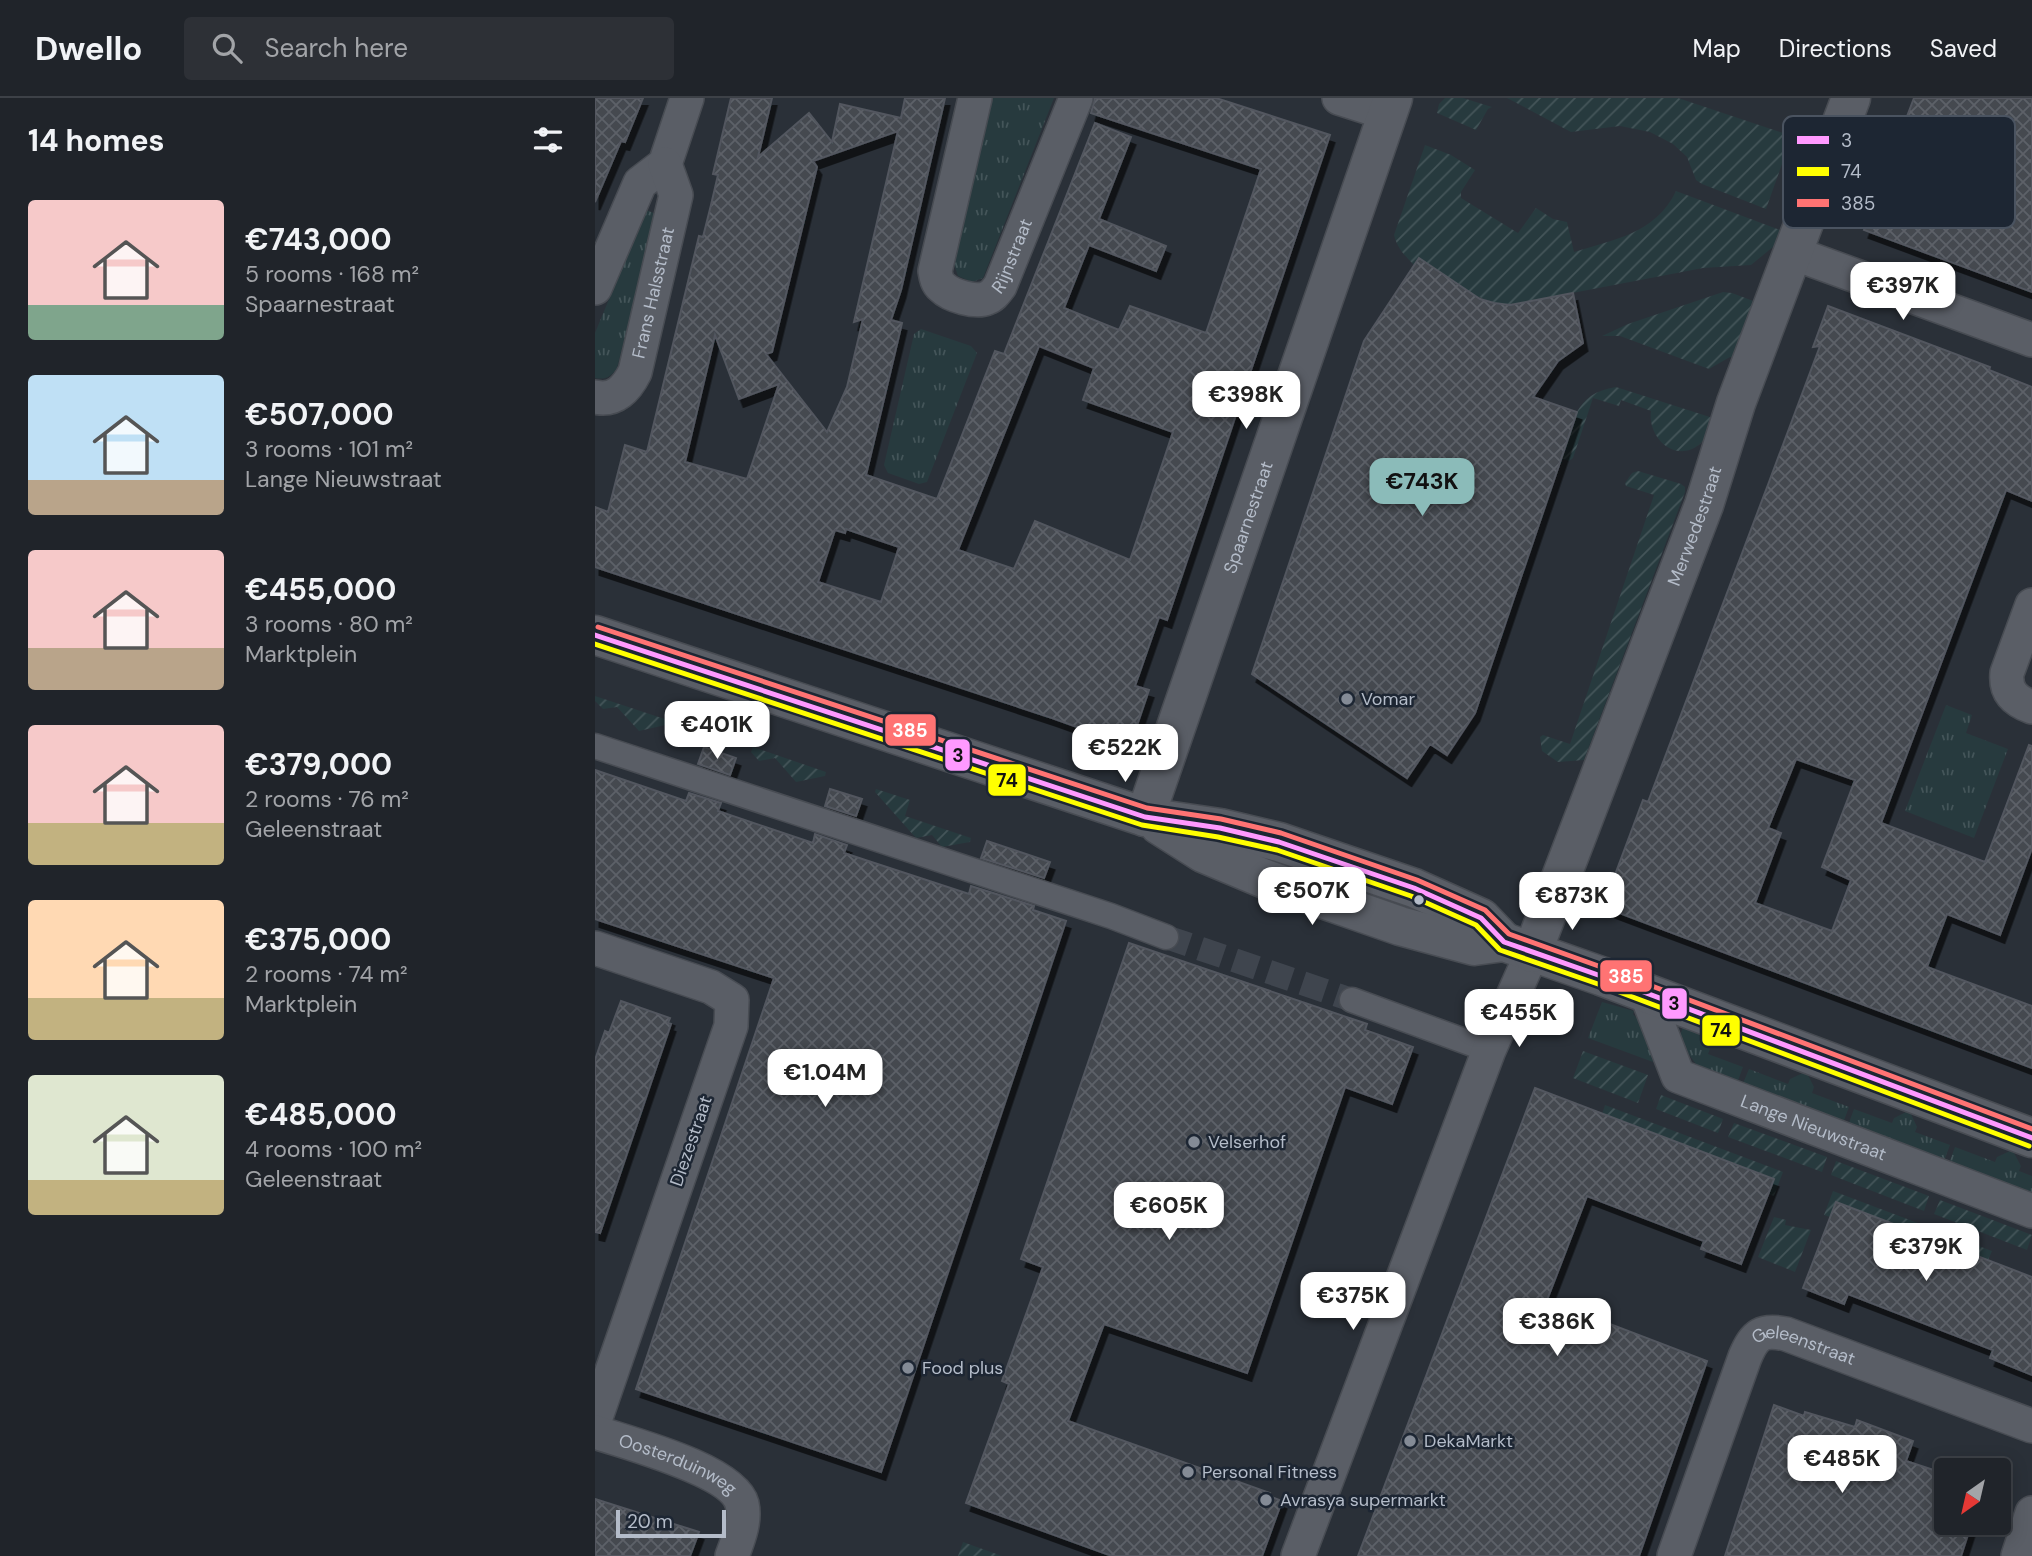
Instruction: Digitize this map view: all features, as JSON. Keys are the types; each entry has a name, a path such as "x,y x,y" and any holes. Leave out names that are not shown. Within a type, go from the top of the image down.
{"street":[{"path":"595,288 640,183 665,164 688,98"},
{"name":"Rijnstraat","path":"975,98 935,271 940,286 974,300 984,300 993,295 1000,286 1076,98"},
{"path":"1339,98 1389,106"},
{"name":"Merwedestraat","path":"1844,116 1851,98"},
{"name":"Spaarnestraat","path":"1145,817 1389,106"},
{"name":"Frans Halsstraat","path":"595,397 601,399 614,396 627,388 635,372 676,195 665,164"},
{"name":"Merwedestraat","path":"1518,947 1704,505 1735,402 1802,228"},
{"path":"1793,253 2032,340"},
{"path":"2032,605 2006,682 2014,699 2032,707"},
{"path":"595,635 1145,817 1203,853 1290,888 1399,926 1474,946 1518,947 2032,1138"},
{"path":"595,746 1111,916 1166,937"},
{"path":"1298,1556 1489,1050 1518,947"},
{"name":"Diezestraat","path":"595,948 711,987 732,1000 731,1026 595,1420"},
{"name":"Lange Nieuwstraat","path":"1646,993 1678,1076 2032,1211"},
{"path":"1352,1000 1489,1050"},
{"name":"Geleenstraat","path":"1674,1556 1745,1357 1759,1334 1772,1331 1786,1334 2032,1426"},
{"name":"Oosterduinweg","path":"595,1432 702,1468 726,1483 742,1502 742,1526 732,1556"},
{"path":"2018,1556 2032,1513"}],"green space":[{"path":"993,98 1054,98 983,278 972,282 958,276 954,264"},
{"path":"1445,98 1463,98 1492,107 1488,109 1476,130 1437,113 1439,104"},
{"path":"1507,98 1678,98 1783,133 1783,161 1766,209 1702,184 1696,180 1687,157 1673,144 1650,132 1620,126 1571,132"},
{"path":"1425,145 1451,155 1475,170 1461,192 1461,198 1518,233 1536,208 1553,219 1567,222 1574,252 1619,238 1645,226 1657,217 1676,191 1783,231 1779,242 1751,265 1703,268 1510,305 1497,303 1462,288 1419,258 1414,265 1397,244 1394,235"},
{"path":"646,210 656,214 617,368 607,377 595,378 595,333"},
{"path":"1723,292 1756,302 1736,359 1730,357 1709,369 1620,336 1602,336 1628,324"},
{"path":"921,329 971,346 977,353 927,482 919,484 888,473 884,465 914,334"},
{"path":"1616,387 1713,418 1709,431 1701,443 1692,449 1674,450 1665,446 1654,431 1651,411 1621,400 1619,406 1593,398 1573,458 1569,461 1561,458 1572,422 1583,403 1602,390"},
{"path":"1638,471 1681,484 1685,487 1685,492 1584,760 1558,762 1542,751 1540,737 1543,735 1570,744 1654,495 1626,486 1625,483 1632,473"},
{"path":"595,696 695,729 694,733 680,735 670,724 639,731 617,707 603,709 595,701"},
{"path":"1946,705 1972,715 1966,733 2008,749 1974,838 1905,811"},
{"path":"753,747 826,772 825,776 796,782 775,758 759,761 751,752"},
{"path":"876,789 910,800 905,816 971,838 970,842 942,847 932,835 916,838 875,792"},
{"path":"1602,1002 1634,1011 1633,1014 1640,1022 1655,1056 1653,1062 1588,1038"},
{"path":"1683,1027 1703,1033 1710,1049 1708,1054 1743,1067 1736,1086 1698,1067 1680,1036"},
{"path":"1583,1051 1648,1075 1638,1103 1573,1078"},
{"path":"1749,1069 1788,1084 1790,1079 1803,1073 1808,1075 1814,1087 1812,1093 1849,1107 1842,1126 1741,1088"},
{"path":"1661,1095 1723,1119 1718,1133 1656,1109"},
{"path":"1605,1105 1783,1172 1774,1196 1768,1194 1773,1178 1602,1114"},
{"path":"1854,1109 1892,1123 1894,1118 1906,1112 1911,1114 1917,1127 1915,1132 1950,1145 1943,1164 1847,1128"},
{"path":"1734,1123 1827,1157 1822,1172 1728,1137"},
{"path":"1955,1147 1995,1162 1997,1157 2010,1151 2014,1153 2021,1166 2019,1171 2032,1176 2032,1197 1948,1166"},
{"path":"1836,1161 1929,1196 1924,1211 1831,1175"},
{"path":"1833,1191 1992,1251 1988,1260 1836,1202 1830,1217 1824,1215"},
{"path":"1940,1200 2032,1235 2027,1250 1934,1214"},
{"path":"1774,1217 1786,1220 1785,1225 1811,1230 1795,1272 1758,1257"},
{"path":"963,1542 1002,1556 958,1556"}],"building":[{"path":"595,98 643,98 595,202"},
{"path":"731,98 772,98 758,157 809,113 832,142 840,104 901,118 905,98 945,98 901,290 891,320 902,323 866,475 937,499 995,351 1004,354 1095,123 1131,137 1099,219 1166,246 1156,271 1089,245 1064,308 1119,330 1130,306 1206,333 1261,169 1091,113 1095,98 1216,98 1330,135 1167,620 1159,617 1135,686 1149,690 1130,746 595,567 595,507 608,512 625,445 647,452 699,236 703,237 711,205 718,175 713,174","holes":["898,131 854,322 863,319 847,387 827,432 766,354 772,352 817,167 813,161","715,335 739,399 779,384 747,479 685,462","1039,346 1094,368 1083,400 1173,432 1130,560 1035,521 1014,569 958,550","846,529 899,547 881,602 818,582 835,530 845,533"]},
{"path":"1914,98 2032,98 2032,292 1864,230 2015,228 2015,116 1907,116"},
{"path":"1419,258 1480,299 1494,303 1510,305 1573,293 1583,343 1558,361 1533,397 1577,412 1475,713 1447,755 1430,744 1407,778 1252,674 1364,341"},
{"path":"1828,306 1990,367 1989,370 2032,387 2032,501 2006,490 1881,823 1985,862 2029,745 2032,746 2032,848 2000,935 1947,914 1927,967 2032,1006 2032,1068 1603,907 1643,800 1648,802 1820,346 1813,347","holes":["1796,759 1855,780 1822,867 1851,880 1832,931 1755,903 1781,833 1768,828"]},
{"path":"704,747 736,758 730,775 698,764"},
{"path":"595,770 686,801 689,793 721,803 718,811 813,843 815,834 847,845 844,853 969,894 971,886 1034,906 1033,910 1066,921 881,1472 636,1389 774,978 595,919"},
{"path":"830,789 862,799 856,816 825,806"},
{"path":"987,841 1050,862 1044,878 981,858"},
{"name":"Velserhof","path":"1129,943 1367,1024 1365,1030 1413,1047 1392,1104 1345,1087 1247,1373 1104,1324 1068,1421 1270,1493 1269,1496 1282,1501 1262,1556 1112,1556 966,1503 1009,1384 1002,1381 1043,1267 1021,1259"},
{"path":"621,1001 670,1018 668,1023 671,1024 600,1233 595,1232 595,1060 605,1031 609,1033"},
{"path":"1535,1088 1774,1179 1741,1264 1701,1249 1704,1241 1587,1196 1547,1300 1707,1361 1639,1556 1358,1556"},
{"path":"1836,1202 2032,1277 2032,1375 1990,1358 1993,1350 1848,1294 1844,1304 1803,1288"},
{"path":"1774,1405 1804,1416 1805,1412 1855,1427 1857,1420 1913,1441 1906,1461 1934,1470 1934,1535 1968,1535 1961,1556 1725,1556"},
{"path":"595,1499 699,1532 690,1556 595,1556"}],"tunnel":[{"path":"1166,937 1352,1000"}],"transit line":[{"name":"385","path":"598,627 1147,808 1221,819 1281,833 1417,880 1485,910 1509,934 2032,1129"},
{"name":"3","path":"595,635 1145,817 1220,828 1279,842 1414,888 1481,918 1504,942 2032,1138"},
{"name":"74","path":"595,644 1142,825 1277,850 1411,896 1476,925 1500,950 1598,984 2029,1146"}],"place":[{"name":"Vomar","path":"1347,699"},
{"name":"Velserhof","path":"1194,1142"},
{"name":"Food plus","path":"908,1368"},
{"name":"DekaMarkt","path":"1410,1441"},
{"name":"Personal Fitness","path":"1188,1472"},
{"name":"Avrasya supermarkt","path":"1266,1500"}]}
